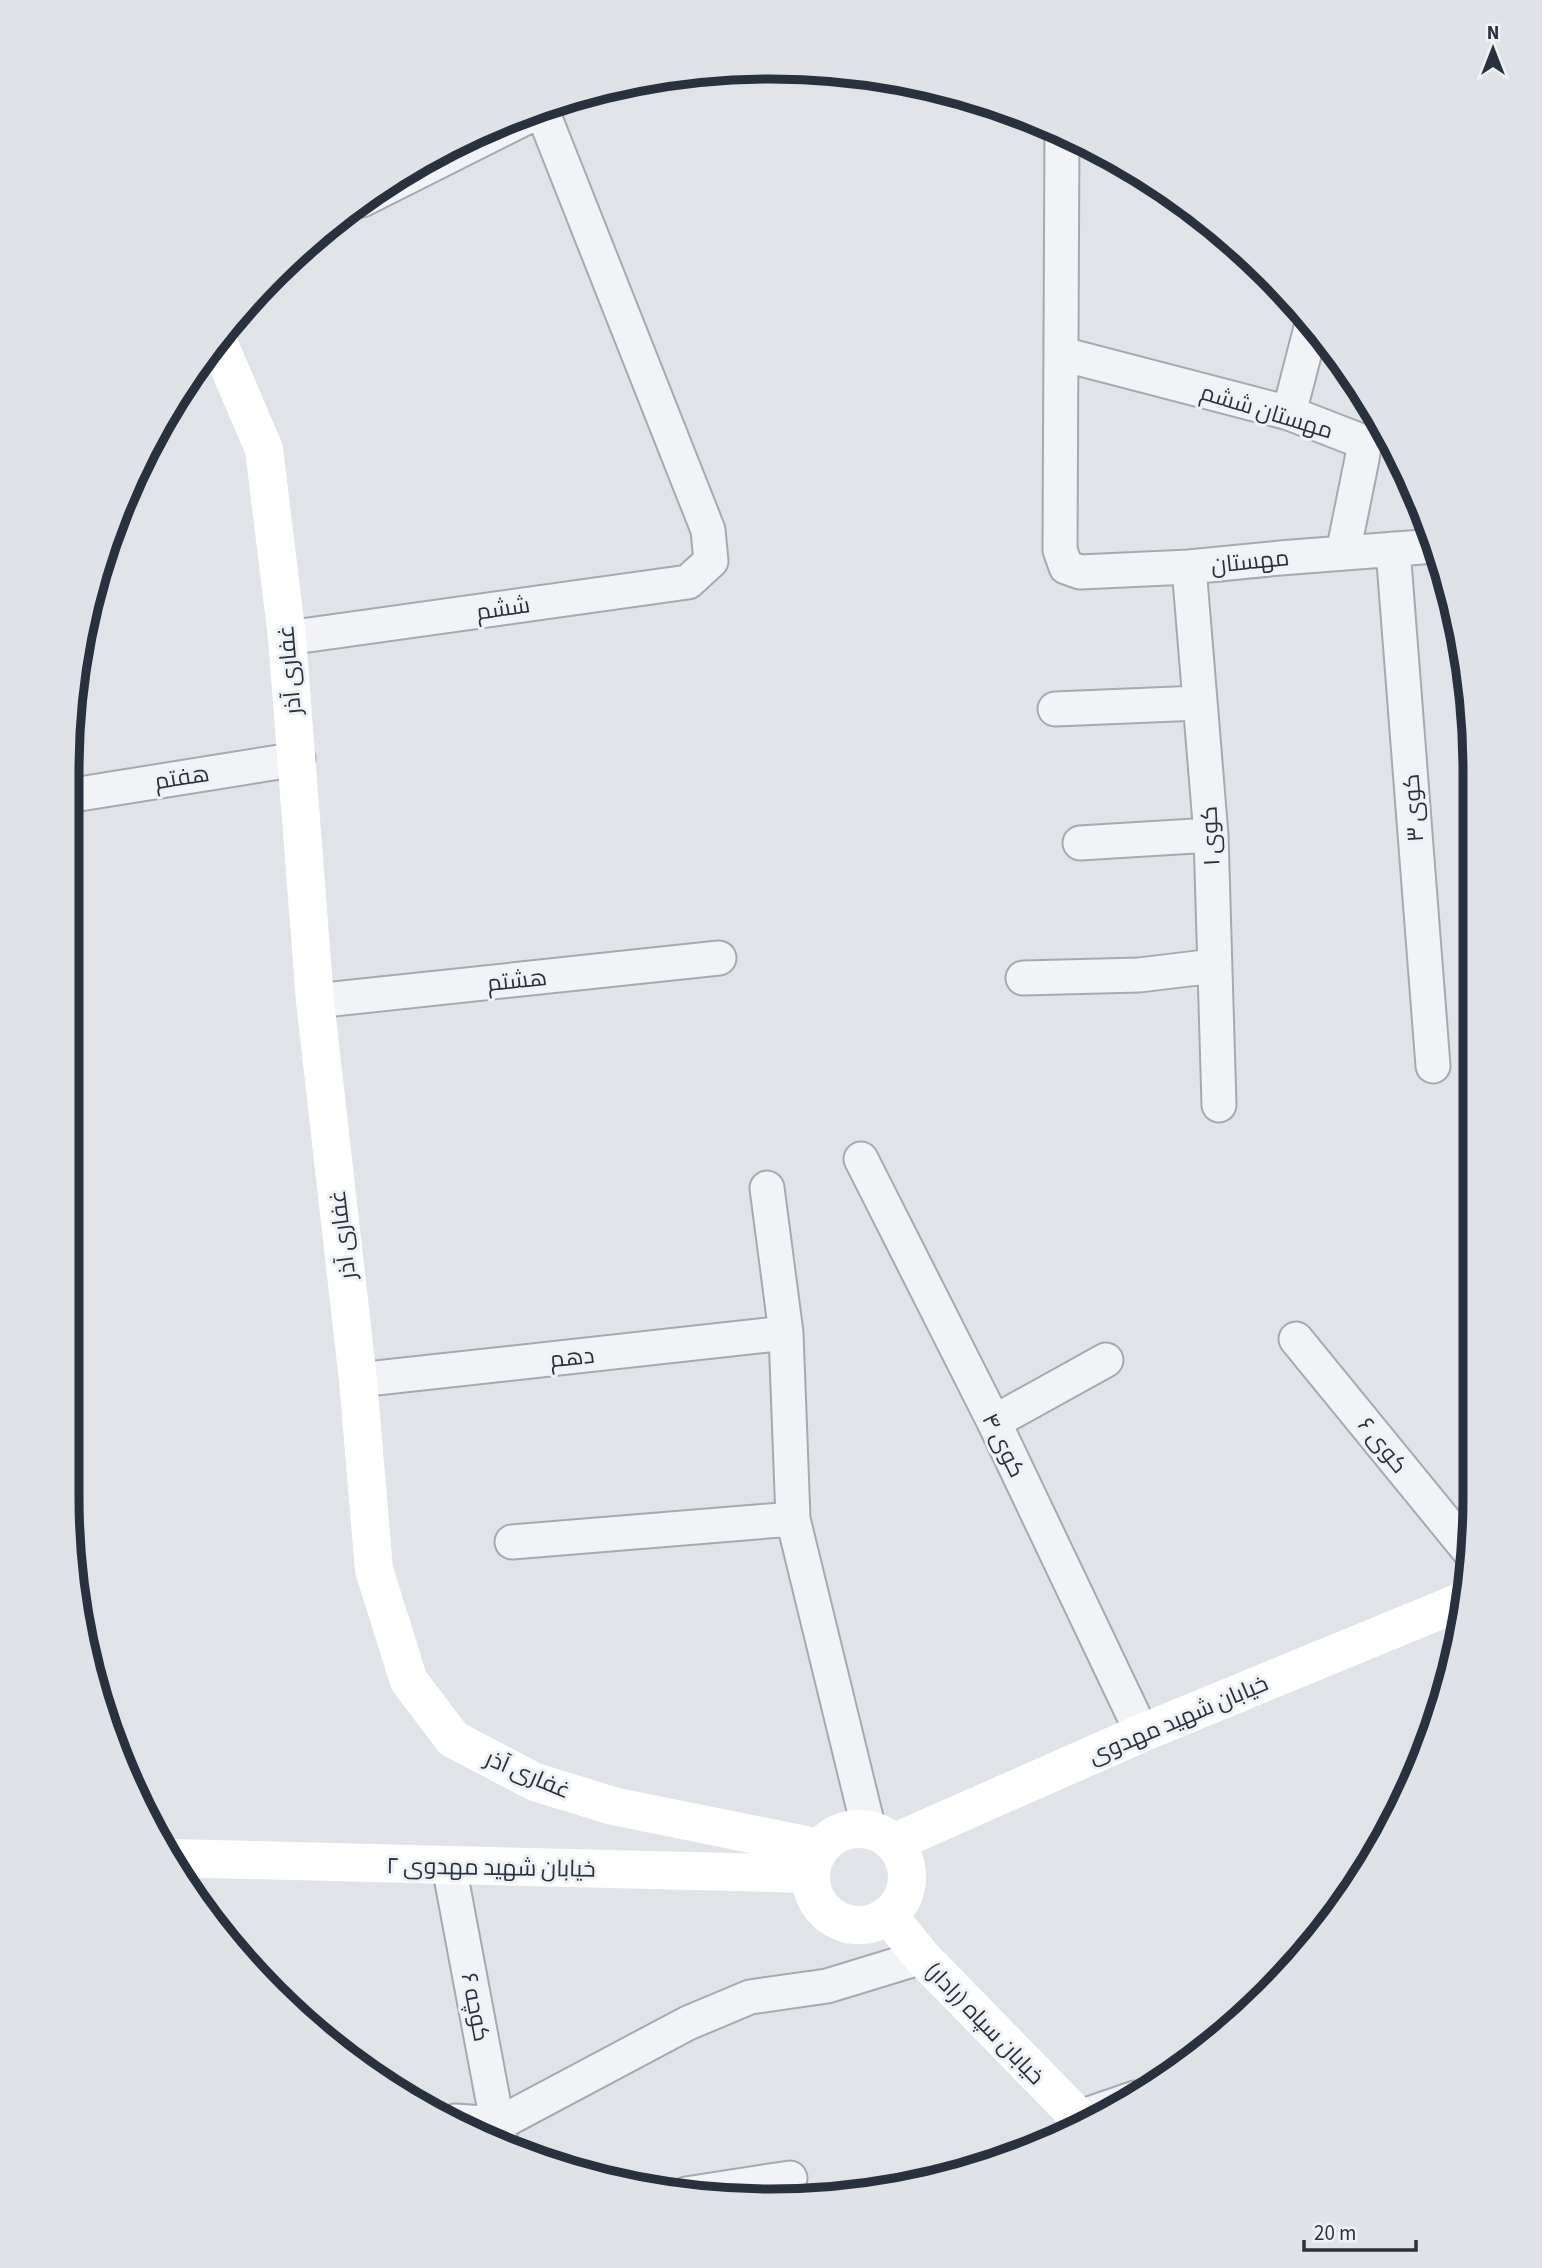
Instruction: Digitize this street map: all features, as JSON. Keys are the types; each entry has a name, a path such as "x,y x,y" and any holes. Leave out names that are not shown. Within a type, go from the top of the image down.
{"street":[{"name":"ششم","path":"287,638 688,582 711,561 708,530 544,117"},
{"path":"1062,143 1062,354"},
{"path":"1289,413 1308,336"},
{"name":"غفاری آذر","path":"222,350 264,449 287,638 315,1001 358,1380 374,1570 409,1681 453,1739 535,1782 815,1861"},
{"name":"مهستان ششم","path":"1062,354 1289,413 1356,439 1364,446 1343,552"},
{"name":"مهستان","path":"1062,354 1060,550 1066,567 1080,572 1189,568 1343,552 1426,547"},
{"name":"کوی ۳","path":"1394,549 1433,1066"},
{"name":"کوی ۱","path":"1189,568 1211,835 1219,1105"},
{"path":"1055,709 1200,703"},
{"name":"هفتم","path":"79,794 298,759"},
{"path":"1080,843 1211,835"},
{"name":"هشتم","path":"315,1001 719,958"},
{"path":"1023,978 1139,975 1214,966"},
{"name":"کوی ۴","path":"861,1159 994,1422 1142,1733"},
{"path":"767,1188 786,1333 793,1519 881,1836"},
{"name":"دهم","path":"358,1380 786,1333"},
{"name":"کوی ۶","path":"1296,1339 1462,1542"},
{"path":"994,1422 1105,1360"},
{"path":"512,1542 793,1519"},
{"name":"خیابان شهید مهدوی","path":"881,1836 1142,1733 1454,1604"},
{"path":"856,1829 881,1836 903,1856 908,1872 907,1889 900,1904 888,1916 874,1923 843,1923 829,1916 818,1904 812,1889 815,1861 842,1832 856,1829"},
{"name":"خیابان شهید مهدوی ۲","path":"180,1858 449,1866 815,1861"},
{"name":"کوچه ۶","path":"449,1866 500,2134"},
{"name":"خیابان سپاه (رادار)","path":"888,1916 922,1957 1078,2118"},
{"path":"502,2135 688,2023 750,1997 827,1986 922,1957"},
{"path":"725,2188 790,2178"}]}
